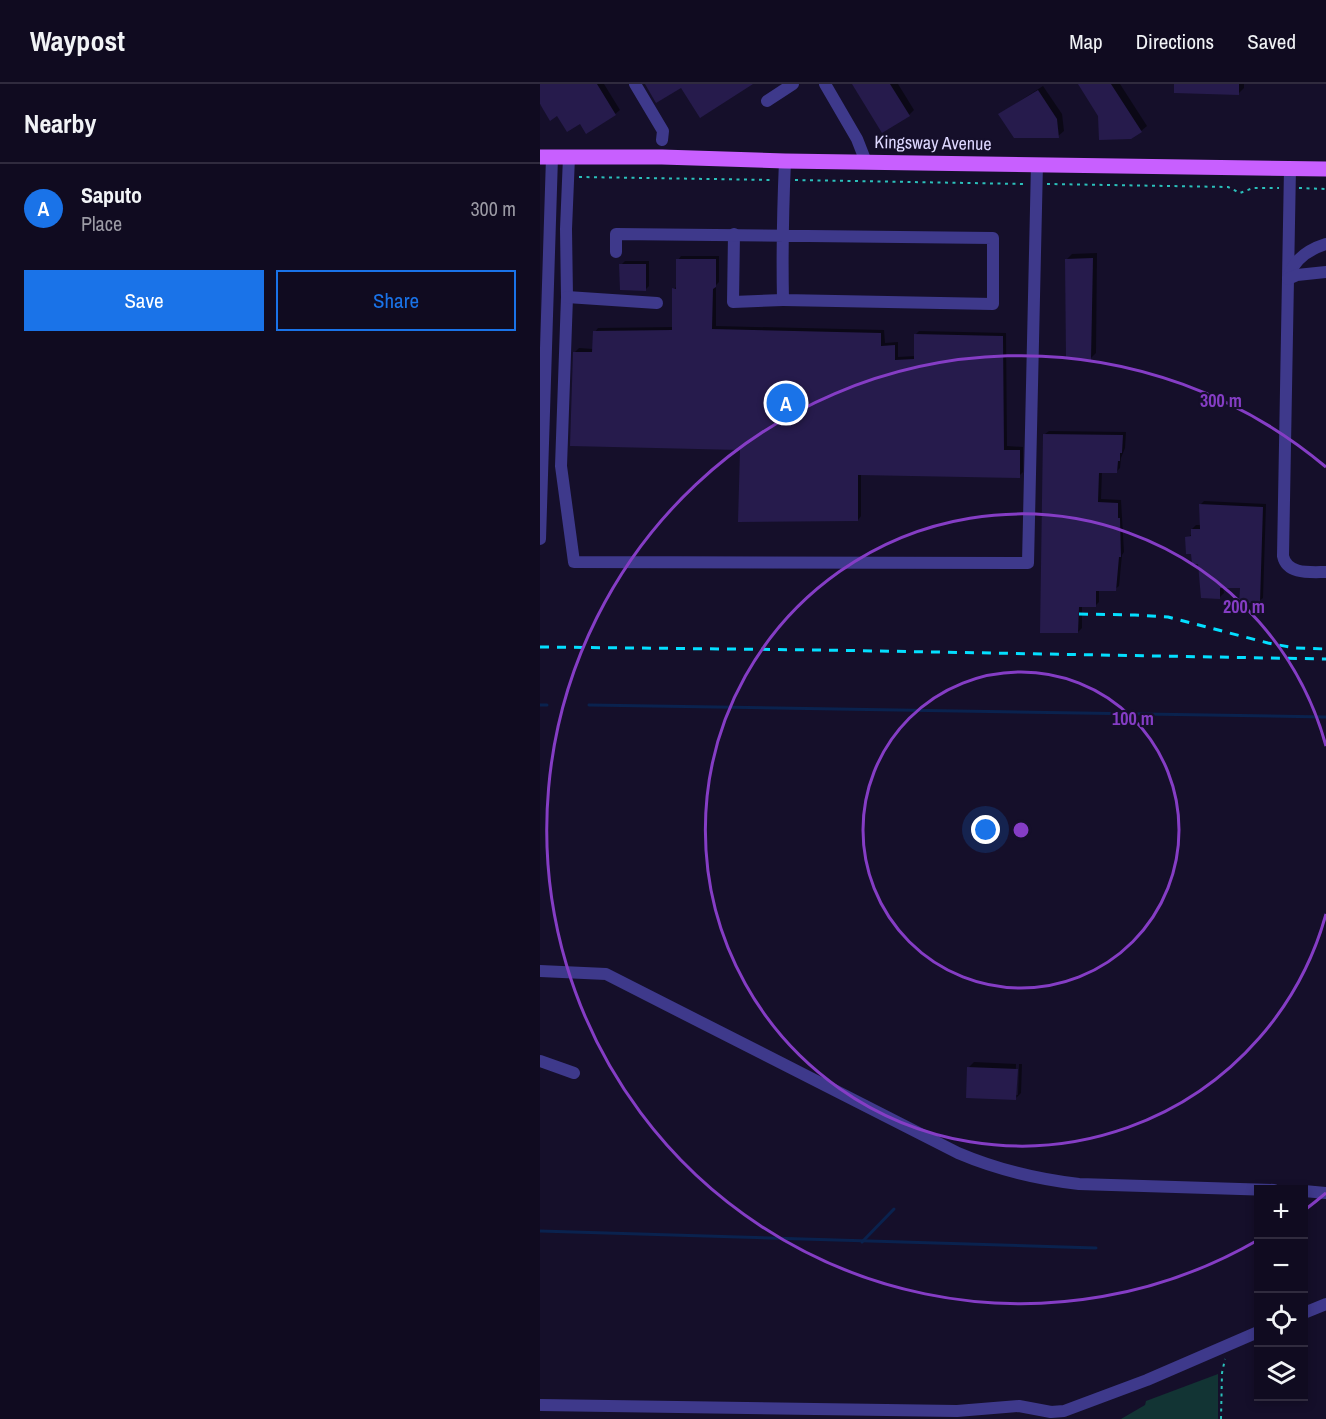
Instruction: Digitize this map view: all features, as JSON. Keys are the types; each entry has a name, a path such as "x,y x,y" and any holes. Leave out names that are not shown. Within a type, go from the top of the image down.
{"main road":[{"name":"Kingsway Avenue","path":"546,157 1326,169"}],"lane":[{"path":"635,84 663,131 662,140"},
{"path":"767,101 793,84"},
{"path":"825,84 857,139 866,162"},
{"path":"540,539 546,157"},
{"path":"569,157 561,466 574,562 1028,563 1037,164"},
{"path":"783,300 785,161"},
{"path":"1290,168 1283,556 1285,564 1294,570 1326,572"},
{"path":"616,252 616,234 734,234 993,238 993,304 783,300 733,302 734,234"},
{"path":"1288,279 1291,271 1304,256 1326,244"},
{"path":"1288,279 1297,275 1326,272"},
{"path":"567,297 657,303"},
{"path":"540,971 606,974 958,1154 1000,1170 1050,1181 1078,1184 1254,1189"},
{"path":"540,1061 574,1072"},
{"path":"1308,1191 1326,1193"},
{"path":"1308,1311 1326,1304"},
{"path":"540,1405 957,1411 1019,1406 1056,1412 1103,1397 1254,1334"}],"path":[{"path":"575,177 770,180"},
{"path":"795,180 1028,184"},
{"path":"1046,184 1228,187 1240,194 1253,188 1276,188"},
{"path":"1301,188 1326,189"},
{"path":"1221,1419 1222,1373 1227,1346"}],"green space":[{"path":"1218,1374 1218,1419 1121,1419 1145,1405 1146,1401"}],"building":[{"path":"540,84 597,84 616,115 586,134 580,124 567,132 557,116 550,121 540,104"},
{"path":"645,84 753,84 700,118 681,88 656,103"},
{"path":"852,84 890,84 910,116 882,133"},
{"path":"1078,84 1111,84 1142,132 1131,139 1099,140 1098,116"},
{"path":"1174,84 1239,84 1239,95 1174,93"},
{"path":"1038,90 1057,119 1059,138 1014,138 998,114"},
{"path":"1093,258 1091,360 1066,357 1065,259"},
{"path":"676,259 716,259 712,329 881,333 881,346 895,345 895,360 914,359 914,334 1003,336 1004,450 1020,450 1020,478 858,475 858,521 738,522 740,450 570,446 573,352 592,352 593,331 672,330 672,288 676,289"},
{"path":"619,264 646,264 646,291 620,290"},
{"path":"1043,434 1123,435 1122,453 1118,461 1117,473 1099,473 1098,502 1118,503 1121,557 1119,557 1116,591 1096,591 1096,607 1079,607 1078,633 1040,633"},
{"path":"1199,504 1263,507 1260,603 1239,603 1240,588 1220,588 1220,599 1201,598 1198,564 1192,564 1191,554 1186,554 1185,537 1191,536 1191,529 1200,529"},
{"path":"967,1067 1018,1069 1016,1100 966,1098"}],"waterway":[{"path":"540,705 547,705"},
{"path":"589,705 1326,717"},
{"path":"862,1242 894,1209"},
{"path":"540,1231 1096,1248"}],"railway":[{"path":"1079,614 1168,617 1268,643 1295,648 1326,649"},
{"path":"540,647 1326,659"}],"place":[{"name":"Saputo","path":"786,403"}]}
